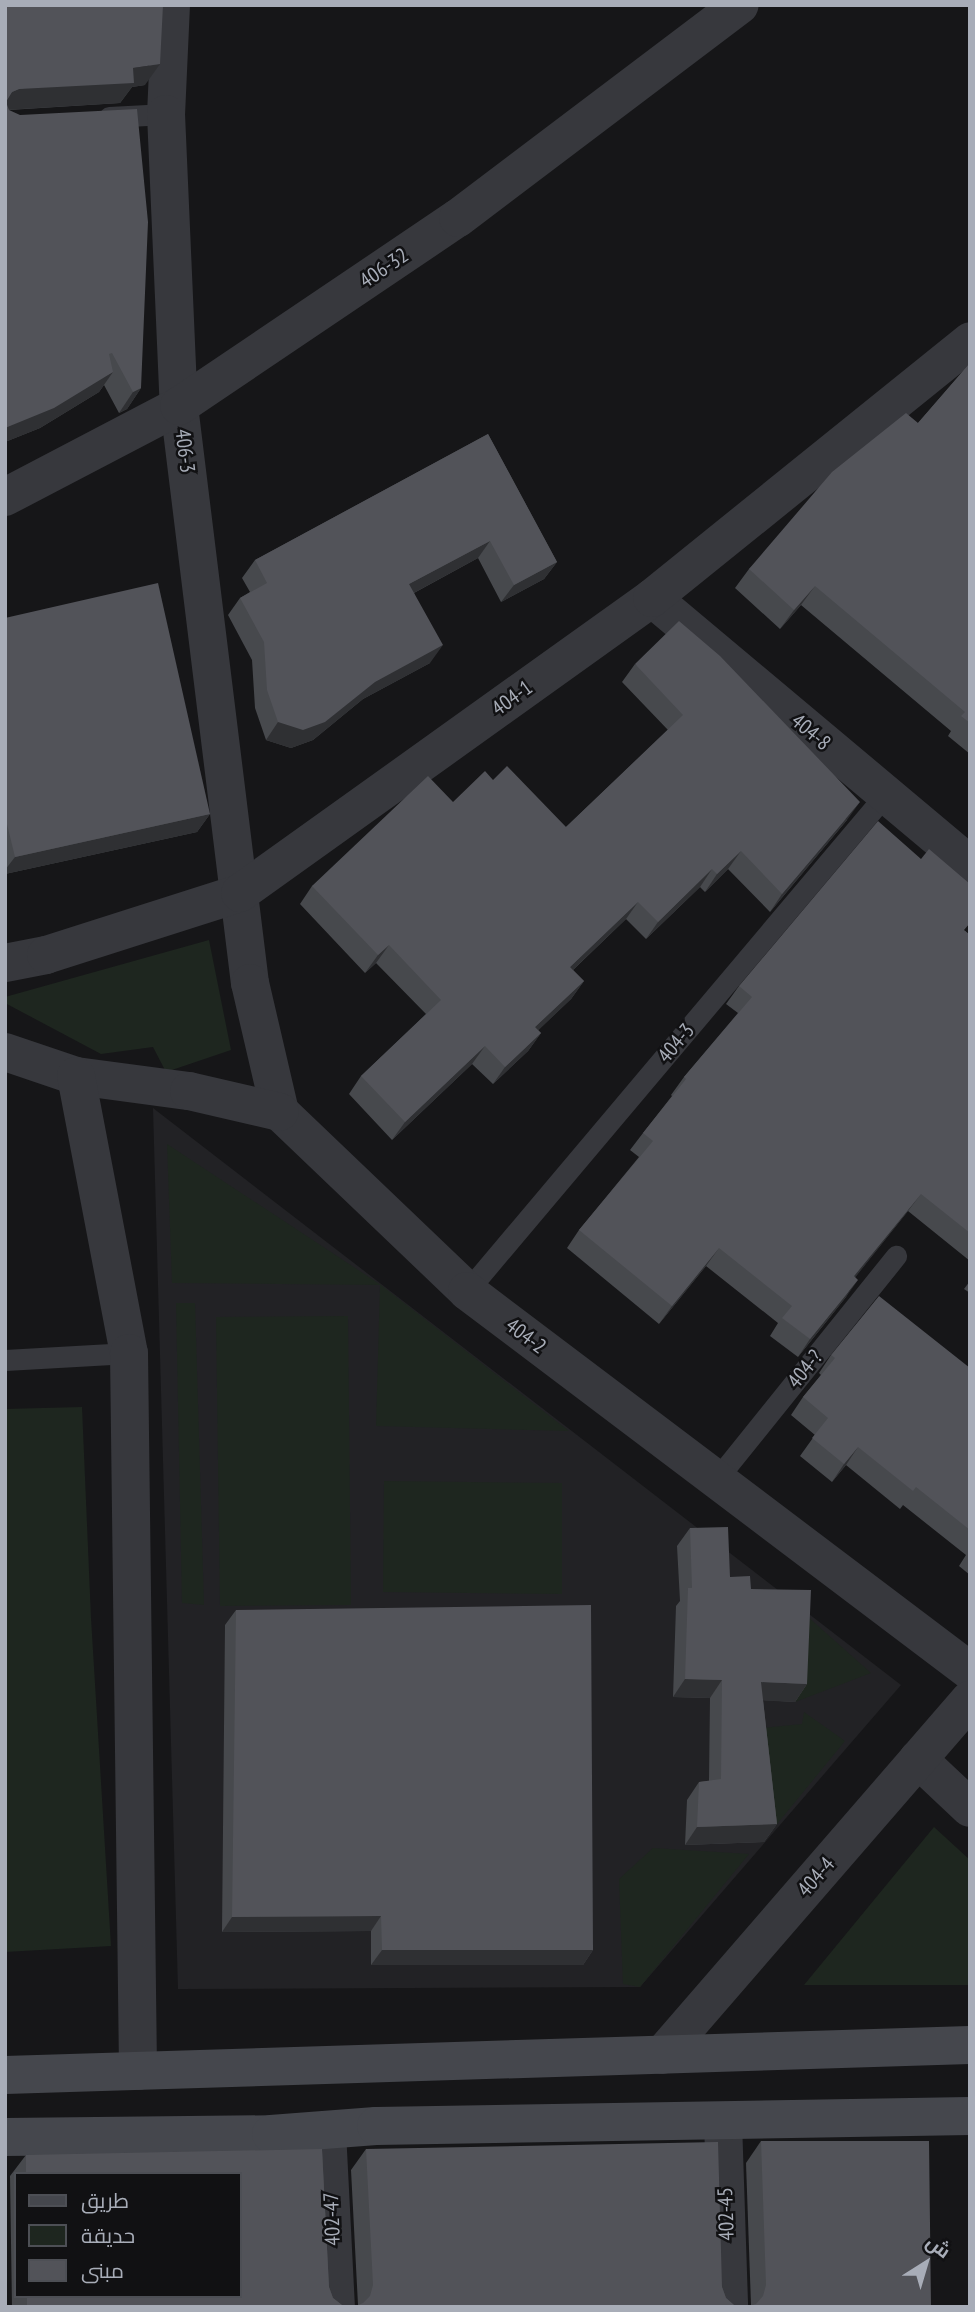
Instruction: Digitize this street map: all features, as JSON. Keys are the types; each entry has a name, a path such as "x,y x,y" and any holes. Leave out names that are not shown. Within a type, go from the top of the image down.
{"main road":[{"path":"5,2075 970,2045"},
{"path":"5,2137 327,2131 376,2126 970,2116"}],"street":[{"name":"406-3","path":"171,5 166,114 179,406 240,893"},
{"name":"406-32","path":"5,497 179,406 458,218 740,5"},
{"name":"404-1","path":"5,963 46,955 240,893 652,598 970,341"},
{"name":"404-8","path":"652,598 970,865"},
{"path":"5,1052 76,1076 189,1091 280,1112 250,983 240,893"},
{"path":"76,1076 129,1353 138,2071"},
{"name":"404-2","path":"280,1112 467,1291 715,1481 970,1671"},
{"name":"404-4","path":"662,2055 970,1700"},
{"path":"918,1759 970,1808"},
{"name":"402-45","path":"723,2122 729,2307"},
{"name":"402-47","path":"327,2131 336,2307"}],"lane":[{"path":"86,118 166,114"},
{"name":"404-3","path":"467,1291 886,794"},
{"name":"404-?","path":"715,1481 896,1256"},
{"path":"5,1360 129,1353"}],"shaded area":[{"path":"153,1108 901,1685 640,1987 178,1989"}],"green space":[{"path":"209,940 231,1050 166,1072 153,1047 101,1054 5,1003 5,997"},
{"path":"167,1144 381,1285 569,1431 376,1426 380,1285 172,1283"},
{"path":"176,1303 195,1303 204,1605 182,1603"},
{"path":"348,1316 351,1605 220,1606 216,1317"},
{"path":"82,1407 91,1618 111,1946 5,1952 5,1409"},
{"path":"384,1481 562,1483 562,1594 383,1592"},
{"path":"798,1608 871,1673 795,1702"},
{"path":"804,1712 845,1741 764,1840 752,1729 802,1724"},
{"path":"934,1827 970,1860 970,1985 804,1985"},
{"path":"653,1848 749,1854 640,1987 623,1984 619,1879"}],"building":[{"path":"5,5 163,5 160,64 133,68 134,83 19,89 12,92 6,102 9,110 20,115 137,109 148,222 141,388 133,392 112,353 109,354 113,372 54,408 5,428"},
{"path":"970,363 970,723 961,716 965,712 815,586 794,610 749,569 832,472 906,413 918,423"},
{"path":"488,434 557,562 514,585 490,541 409,584 443,645 375,682 325,722 303,730 278,722 267,690 264,642 240,598 267,583 255,560"},
{"path":"158,583 210,814 15,857 5,816 5,618"},
{"path":"679,621 720,656 860,802 782,894 741,851 717,874 712,869 658,922 638,902 570,967 584,981 535,1027 541,1033 505,1067 485,1046 405,1122 361,1076 441,1000 389,945 378,955 312,886 428,776 453,802 485,771 493,780 507,766 566,827 683,715 635,664"},
{"path":"878,821 921,859 929,849 970,884 970,923 964,930 970,935 970,1233 921,1194 854,1276 858,1280 810,1339 782,1318 792,1306 719,1248 672,1306 579,1230 653,1141 643,1133 686,1079 684,1077 752,997 739,986"},
{"path":"879,1296 970,1368 970,1530 916,1487 913,1491 858,1447 844,1464 812,1438 828,1418 803,1397 835,1358 831,1355"},
{"path":"728,1527 730,1577 750,1576 751,1589 811,1590 807,1684 761,1682 777,1824 697,1827 699,1782 721,1779 722,1680 685,1679 688,1588 692,1588 690,1528"},
{"path":"591,1605 593,1950 382,1950 381,1916 232,1917 236,1610"},
{"path":"761,2141 929,2141 931,2307 746,2307 756,2304 763,2296 766,2285"},
{"path":"718,2142 722,2287 726,2298 734,2305 742,2307 353,2307 370,2296 373,2285 366,2149"},
{"path":"322,2149 329,2287 333,2298 349,2307 27,2307 27,2298 242,2298 242,2172 26,2172 26,2155"}]}
